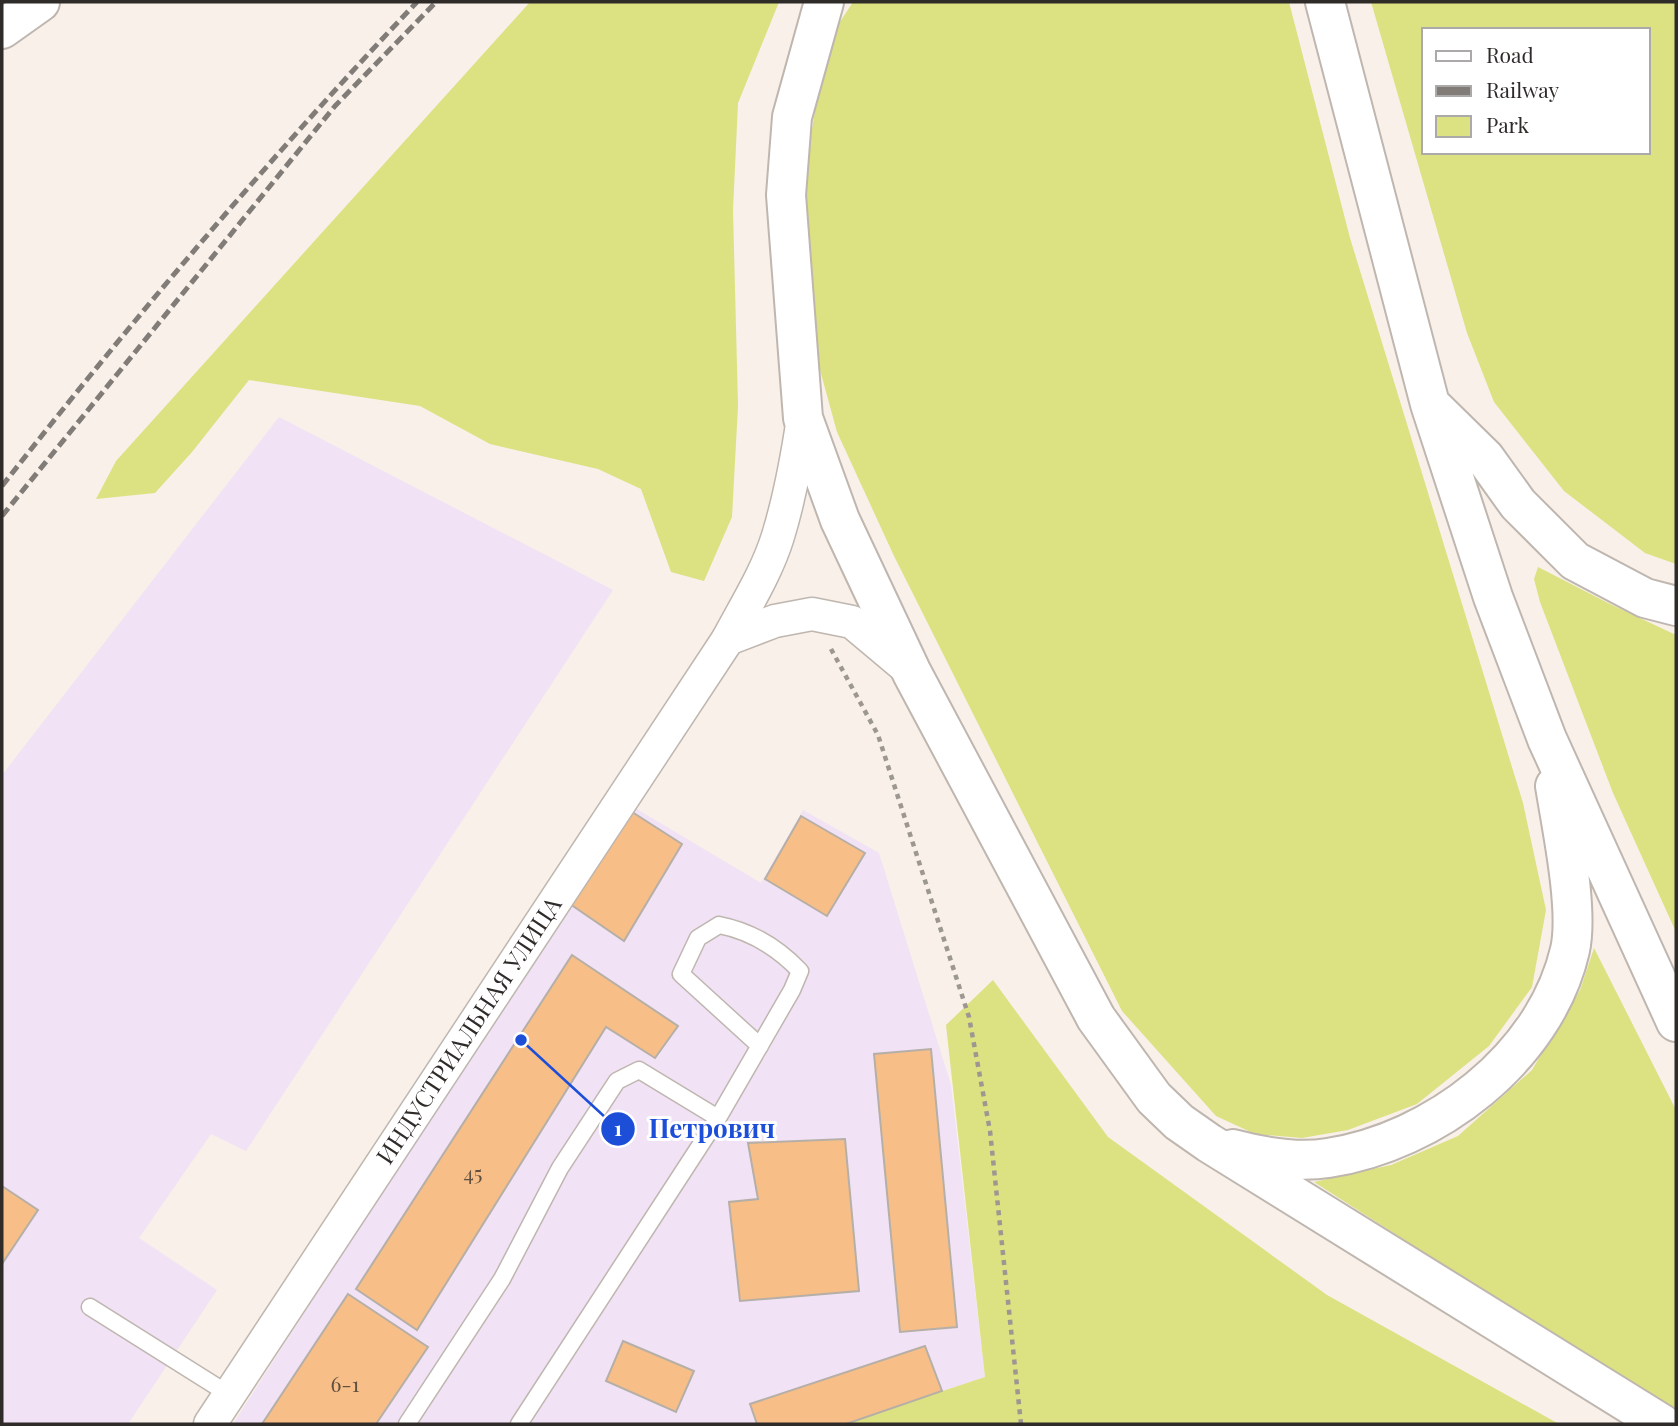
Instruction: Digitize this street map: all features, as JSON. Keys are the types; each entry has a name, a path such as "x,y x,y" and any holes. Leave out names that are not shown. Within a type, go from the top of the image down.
{"street":[{"path":"2,29 40,2"},
{"path":"824,2 792,117 786,195 803,418 840,520 912,673 1096,1018 1154,1098 1179,1122 1662,1424"},
{"path":"1325,2 1430,404 1493,597 1547,739 1676,1022"},
{"path":"1430,404 1485,458 1518,504 1575,561 1645,598 1676,606"},
{"name":"ИНДУСТРИАЛЬНАЯ УЛИЦА","path":"210,1424 728,639 778,538 794,474 803,418"},
{"path":"728,639 775,621 812,614 852,622 912,673"},
{"path":"1209,1143 1256,1155 1291,1159 1328,1158 1365,1148 1401,1136 1459,1105 1515,1055 1555,994 1570,950 1573,919 1547,739"}],"lane":[{"path":"519,1424 718,1118 760,1046 792,990 800,971 782,952 737,929 719,925 698,937 681,974 760,1046"},
{"path":"407,1424 502,1279 560,1168 617,1081 639,1070 718,1118"},
{"path":"90,1307 230,1395"}],"path":[{"path":"812,614 878,735 969,1017 989,1131 1021,1424"}],"shaded area":[{"path":"279,417 613,590 246,1151 211,1134 139,1238 217,1290 128,1424 2,1424 2,775"},
{"path":"630,805 761,883 803,810 879,853 951,1085 985,1377 843,1424 233,1424"}],"green space":[{"path":"530,2 779,2 738,103 733,210 738,406 732,517 704,581 671,572 641,489 598,469 490,444 420,406 249,380 192,452 155,493 96,499 116,461"},
{"path":"853,2 1289,2 1350,238 1523,803 1546,910 1532,987 1489,1046 1417,1104 1348,1130 1302,1138 1255,1134 1216,1116 1122,1011 894,556 837,432 820,370 807,251 799,209 826,43"},
{"path":"1371,2 1676,2 1676,564 1645,553 1564,491 1494,402 1467,333"},
{"path":"1538,567 1676,635 1676,932 1613,793 1540,602 1534,579"},
{"path":"1594,948 1676,1110 1676,1414 1314,1182 1391,1165 1458,1136 1532,1070 1580,990"},
{"path":"993,980 1108,1137 1327,1295 1559,1424 843,1424 985,1377 946,1025"}],"building":[{"path":"629,810 682,844 624,941 570,904"},
{"path":"801,816 865,853 827,916 765,879"},
{"path":"572,955 678,1026 655,1058 606,1027 417,1330 356,1289"},
{"path":"931,1049 957,1327 900,1332 874,1054"},
{"path":"845,1139 859,1291 740,1301 729,1202 758,1199 748,1143"},
{"path":"2,1186 38,1210 2,1264"},
{"path":"348,1294 428,1347 376,1424 262,1424"},
{"path":"623,1341 694,1371 676,1412 606,1381"},
{"path":"925,1346 942,1391 846,1424 757,1424 750,1404"}],"railway":[{"path":"2,486 204,239 309,119 417,2"},
{"path":"2,516 335,106 436,2"}],"place":[{"name":"Петрович","path":"521,1040"}]}
